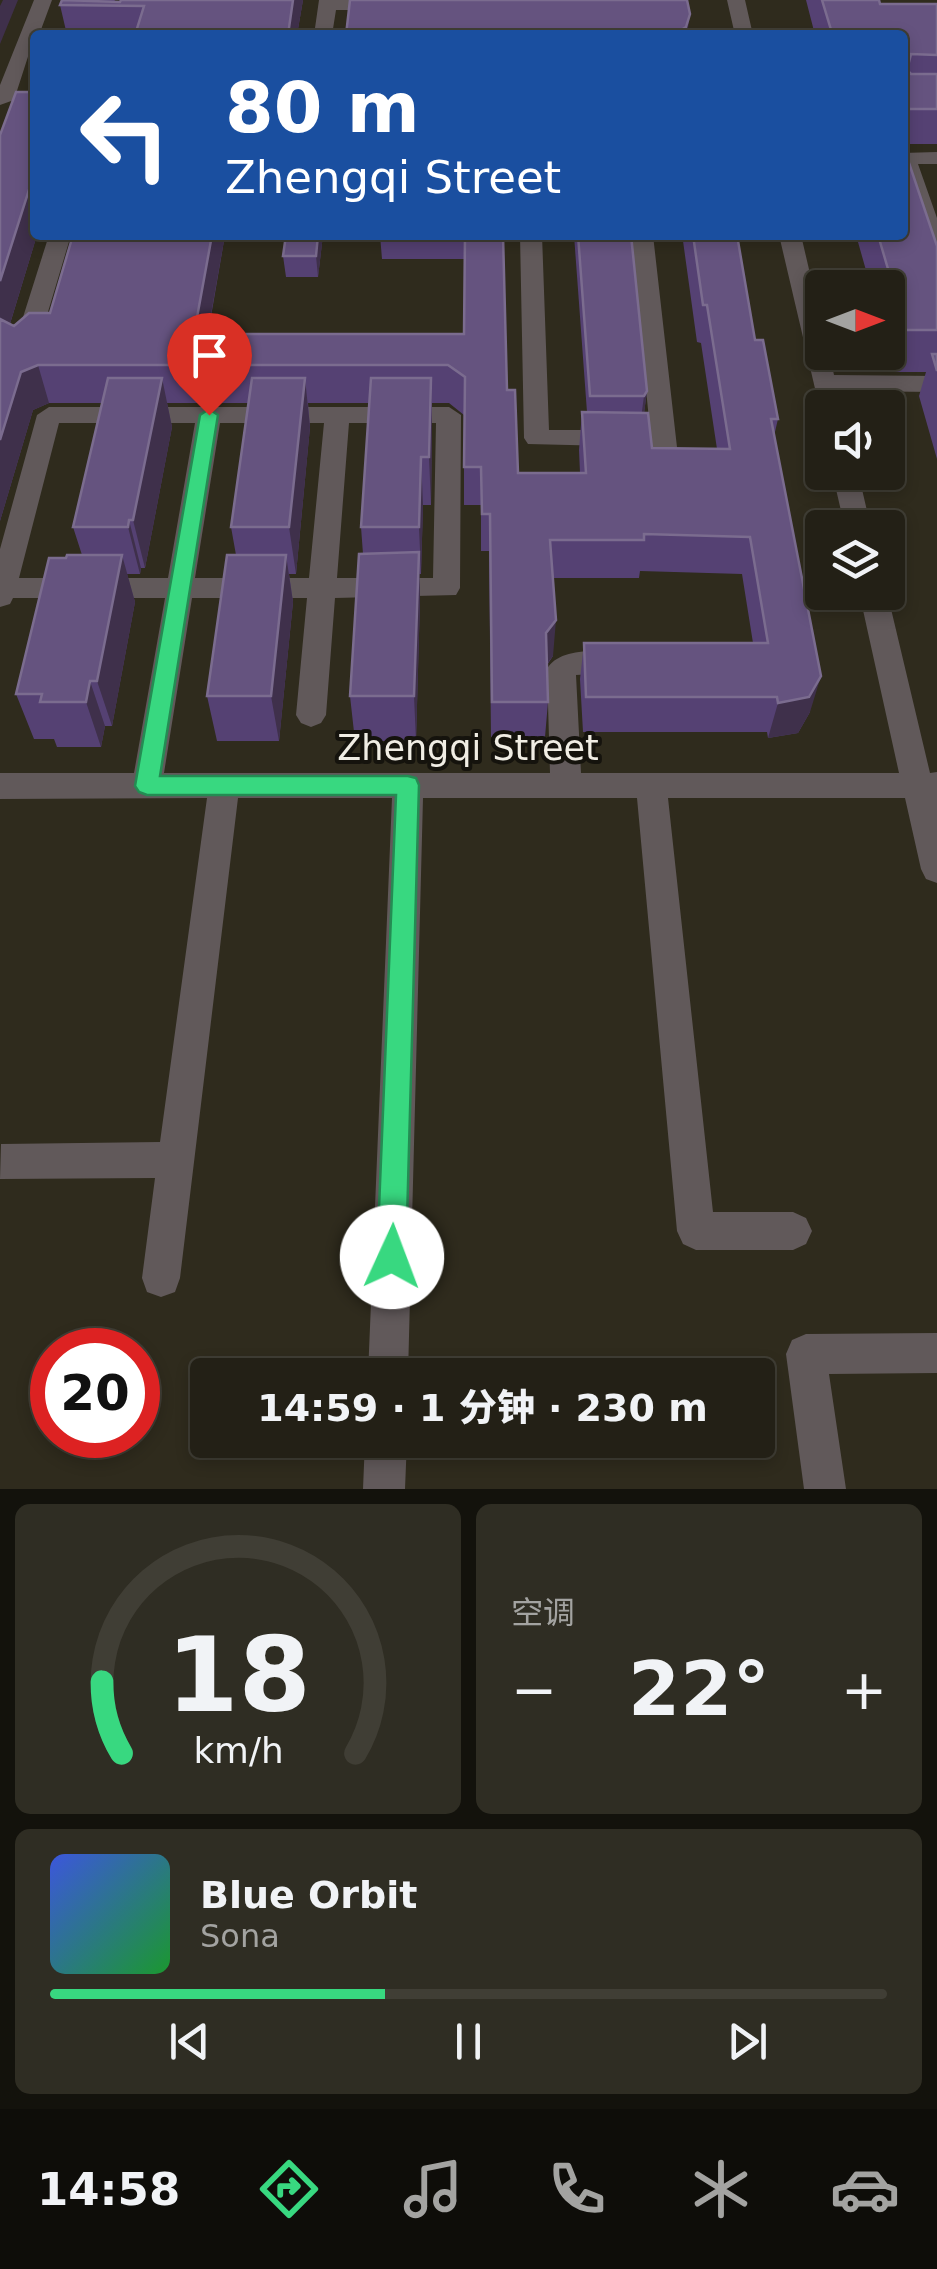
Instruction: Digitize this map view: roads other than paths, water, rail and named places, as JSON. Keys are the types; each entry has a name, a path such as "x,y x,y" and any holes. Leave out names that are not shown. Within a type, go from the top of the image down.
{"street":[{"path":"35,30 43,0"},
{"path":"736,0 743,30"},
{"path":"323,30 327,2 406,5"},
{"path":"5,126 28,58"},
{"path":"908,158 937,158"},
{"path":"908,164 932,238 937,238"},
{"path":"24,352 58,240"},
{"path":"531,240 537,438 663,439"},
{"path":"643,240 666,468"},
{"path":"791,240 826,390"},
{"path":"877,390 937,384"},
{"path":"49,415 209,415 449,415 446,588 1,592 49,415"},
{"path":"147,786 209,415"},
{"path":"312,715 337,415"},
{"path":"878,610 927,785 937,869"},
{"path":"566,785 562,669 571,664 646,664"},
{"path":"389,1358 408,785"},
{"path":"651,785 696,1231 793,1231"},
{"name":"Zhengqi Street","path":"0,786 927,785"},
{"path":"161,1278 224,786"},
{"path":"1,1162 176,1160"},
{"path":"825,1489 806,1354 937,1353"},
{"path":"384,1489 385,1458"}]}
